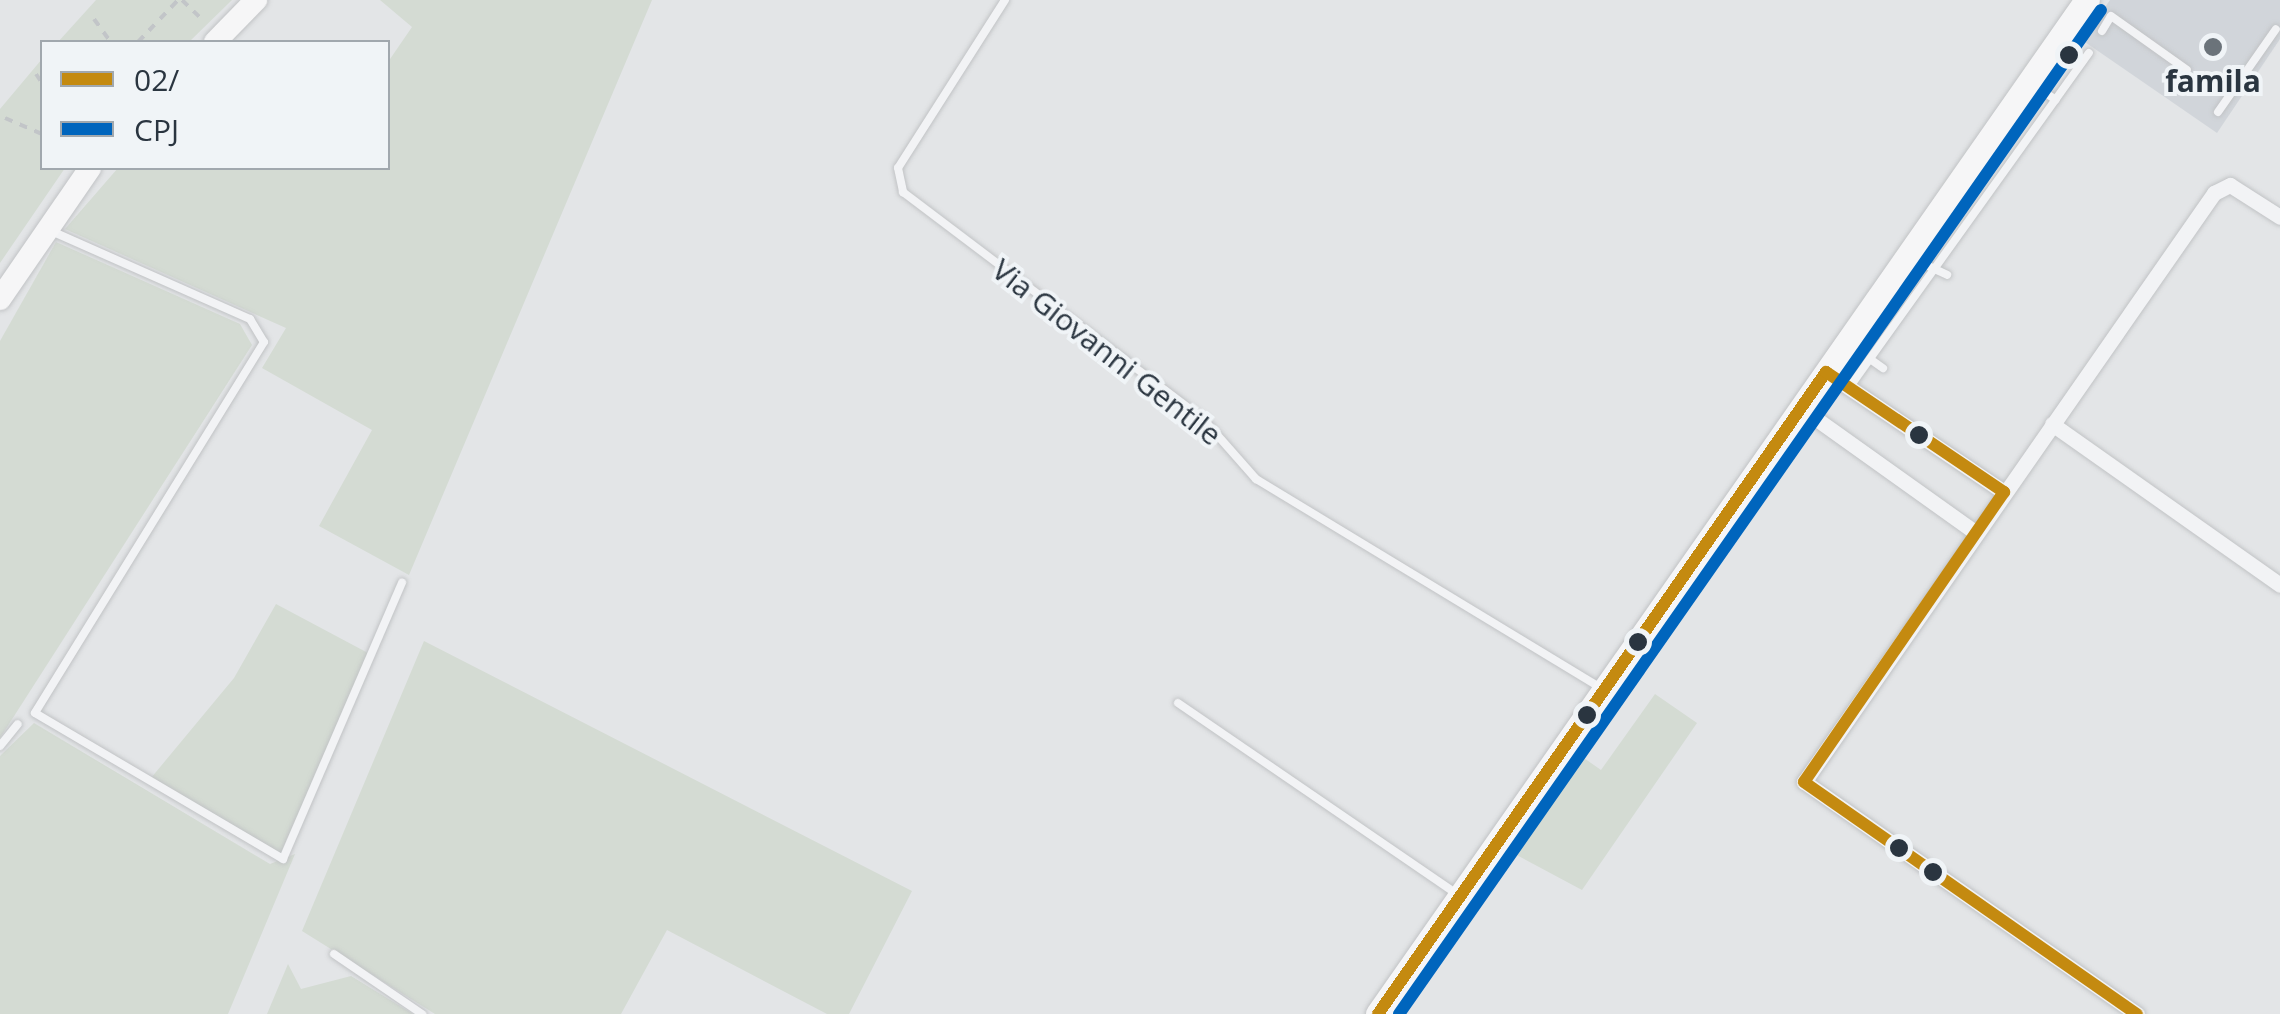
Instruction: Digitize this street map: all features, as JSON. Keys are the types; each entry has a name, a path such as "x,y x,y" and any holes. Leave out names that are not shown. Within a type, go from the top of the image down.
{"main road":[{"path":"209,32 256,0"},
{"path":"1378,1014 2087,0"},
{"path":"0,299 42,226 88,170"}],"street":[{"path":"2138,1014 1804,782 2214,193 2230,185 2280,217"},
{"path":"1826,372 2004,492"},
{"path":"1801,408 1976,533"},
{"path":"2052,424 2280,585"}],"lane":[{"name":"Via Giovanni Gentile","path":"1006,0 898,168 903,192 1204,420 1256,479 1604,690"},
{"path":"2102,31 2112,16 2187,70"},
{"path":"2218,112 2276,29"},
{"path":"1850,388 2089,53"},
{"path":"2077,70 2086,75"},
{"path":"2030,82 2056,100"},
{"path":"2024,144 2034,150"},
{"path":"42,226 250,319 264,342 35,713 282,859 402,583"},
{"path":"1908,256 1932,272 1947,275"},
{"path":"1870,359 1883,368"},
{"path":"1178,703 1461,897"},
{"path":"0,746 18,724"},
{"path":"334,954 422,1014"}],"path":[{"path":"140,40 180,0 209,32"},
{"path":"94,19 109,40"},
{"path":"36,74 40,80"},
{"path":"6,118 40,133"}],"shaded area":[{"path":"96,0 232,0 191,40 60,40"},
{"path":"380,0 652,0 409,575 319,526 372,430 262,368 286,328 65,229 116,170 390,170 390,59 412,27"},
{"path":"2110,0 2280,0 2280,39 2217,133 2082,40"},
{"path":"40,61 40,170 64,170 0,263 0,109"},
{"path":"56,242 240,324 252,345 0,738 0,341"},
{"path":"276,604 368,653 280,855 151,778 234,678"},
{"path":"424,641 912,891 849,1014 827,1014 667,930 621,1014 435,1014 302,931"},
{"path":"1655,694 1697,723 1582,890 1513,853 1581,756 1601,770"},
{"path":"34,723 270,864 295,854 228,1014 0,1014 0,756"},
{"path":"288,964 301,989 351,976 413,1014 267,1014"}],"transit line":[{"name":"CPJ","path":"1399,1014 2101,10"},
{"name":"02/","path":"1378,1014 1826,372 2004,492 1804,782"},
{"name":"02/","path":"1804,782 2137,1014"}],"place":[{"name":"famila","path":"2213,47"}]}
